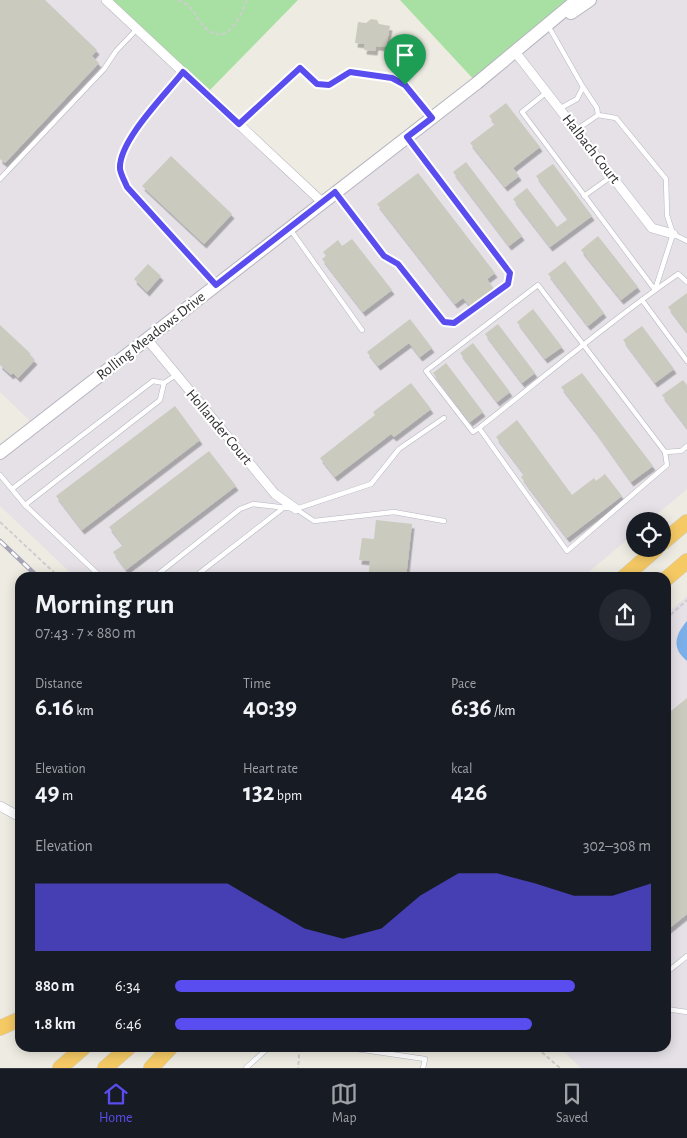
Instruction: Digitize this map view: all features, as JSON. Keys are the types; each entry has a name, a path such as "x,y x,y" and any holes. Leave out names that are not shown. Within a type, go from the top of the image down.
{"highway":[{"path":"671,535 687,522"},
{"path":"630,572 647,557"},
{"path":"671,575 687,561"},
{"path":"0,1028 15,1022"},
{"path":"60,1068 78,1052"},
{"path":"105,1068 123,1052"},
{"path":"151,1068 166,1052"}],"main road":[{"name":"Rolling Meadows Drive","path":"0,453 432,118 516,52 577,0"},
{"name":"Rolling Meadows Drive","path":"516,52 590,0"}],"street":[{"path":"106,0 322,202"},
{"name":"Halbach Court","path":"516,52 652,228 673,234"},
{"name":"Hollander Court","path":"147,339 275,494 296,509"},
{"path":"0,806 15,814"}],"lane":[{"path":"550,28 597,108 598,115"},
{"path":"0,180 104,69 116,51 137,29"},
{"path":"239,124 300,68 317,84 329,85 350,72 392,78 405,85 432,118"},
{"path":"183,72 139,126 124,148 120,169 127,187 216,285"},
{"path":"559,108 577,98 583,87"},
{"path":"547,92 522,112 655,290"},
{"path":"576,130 598,115 616,118 666,179 667,215 673,234 655,290"},
{"path":"335,192 384,256 398,264 444,322 454,323 508,284 510,273 407,137"},
{"path":"584,196 612,176"},
{"path":"289,228 362,330"},
{"path":"673,234 687,241"},
{"path":"479,428 568,551 667,465 665,452 584,345 538,285 426,371 473,432 479,428 584,345 655,290 678,274 687,282"},
{"path":"642,300 687,361"},
{"path":"25,505 160,400 164,383 176,375"},
{"path":"12,489 153,381 164,383"},
{"path":"161,572 240,509 253,504 282,509 296,509 371,484 399,450 444,418"},
{"path":"665,452 681,451 687,446"},
{"path":"0,475 25,505 96,572"},
{"path":"201,572 282,509"},
{"path":"296,509 314,521 394,512 444,521"},
{"path":"671,969 687,956"},
{"path":"671,1010 687,1012"},
{"path":"246,1068 264,1052"},
{"path":"375,1052 425,1060 424,1068"}],"path":[{"path":"178,0 191,6 207,30 215,34 223,34 231,30 247,0"},
{"path":"0,522 54,572"},
{"path":"671,614 687,600"},
{"path":"298,1052 298,1068"},
{"path":"542,1052 560,1068"}],"shaded area":[{"path":"0,0 106,0 322,202 516,53 590,0 687,0 687,489 660,512 626,512 626,541 589,572 70,572 0,506 0,453 35,426 0,392"},
{"path":"687,596 687,1068 581,1068 564,1052 671,1052 671,610"}],"green space":[{"path":"106,0 298,0 206,94"},
{"path":"400,0 577,0 477,83"}],"water":[{"path":"687,621 687,661 679,651 676,641"}],"building":[{"path":"0,0 45,0 97,50 92,56 99,63 5,163 0,159"},
{"path":"371,19 377,20 379,24 390,26 386,47 376,46 375,51 364,50 365,44 355,43 358,22 366,23"},
{"path":"506,103 540,147 513,168 519,176 505,187 470,143 495,124 489,116"},
{"path":"171,156 232,214 204,244 142,186"},
{"path":"466,162 522,236 509,246 453,172"},
{"path":"553,164 592,216 550,247 513,199 527,188 557,227 568,219 536,176"},
{"path":"418,173 495,273 487,279 494,289 470,306 463,298 455,304 377,204"},
{"path":"598,236 638,287 621,300 581,250"},
{"path":"352,239 392,290 363,312 322,259 326,256 323,252 338,240 342,246"},
{"path":"565,261 604,313 588,326 548,274"},
{"path":"148,264 161,276 147,292 134,279"},
{"path":"687,293 687,332 668,307"},
{"path":"533,309 562,347 545,359 517,322"},
{"path":"410,319 432,348 420,357 409,343 378,366 367,352"},
{"path":"498,324 535,373 522,383 485,334"},
{"path":"0,325 35,360 18,378 13,373 11,375 0,365"},
{"path":"642,326 674,369 655,383 623,340"},
{"path":"473,343 510,392 497,402 460,353"},
{"path":"446,363 483,412 470,422 433,373"},
{"path":"582,373 653,466 631,482 561,387"},
{"path":"683,380 687,385 687,428 662,395"},
{"path":"411,383 431,409 394,437 391,434 335,477 320,458 375,415 373,412"},
{"path":"175,406 200,440 82,530 56,496"},
{"path":"517,420 572,495 594,478 596,481 605,474 622,496 567,538 521,477 524,474 496,437"},
{"path":"209,451 236,486 126,570 113,552 123,545 109,527"},
{"path":"376,520 412,524 407,572 369,572 370,561 359,560 362,538 374,539"},
{"path":"687,698 687,914 671,927 671,711"}],"railway":[{"path":"0,541 33,572"}],"route":[{"path":"300,68 317,84 329,85 350,72 392,78 405,85 432,118 407,137 510,273 508,284 454,323 444,322 398,264 384,256 335,192 216,285 127,187 120,169 124,148 139,126 183,72 239,124 300,68"}]}
